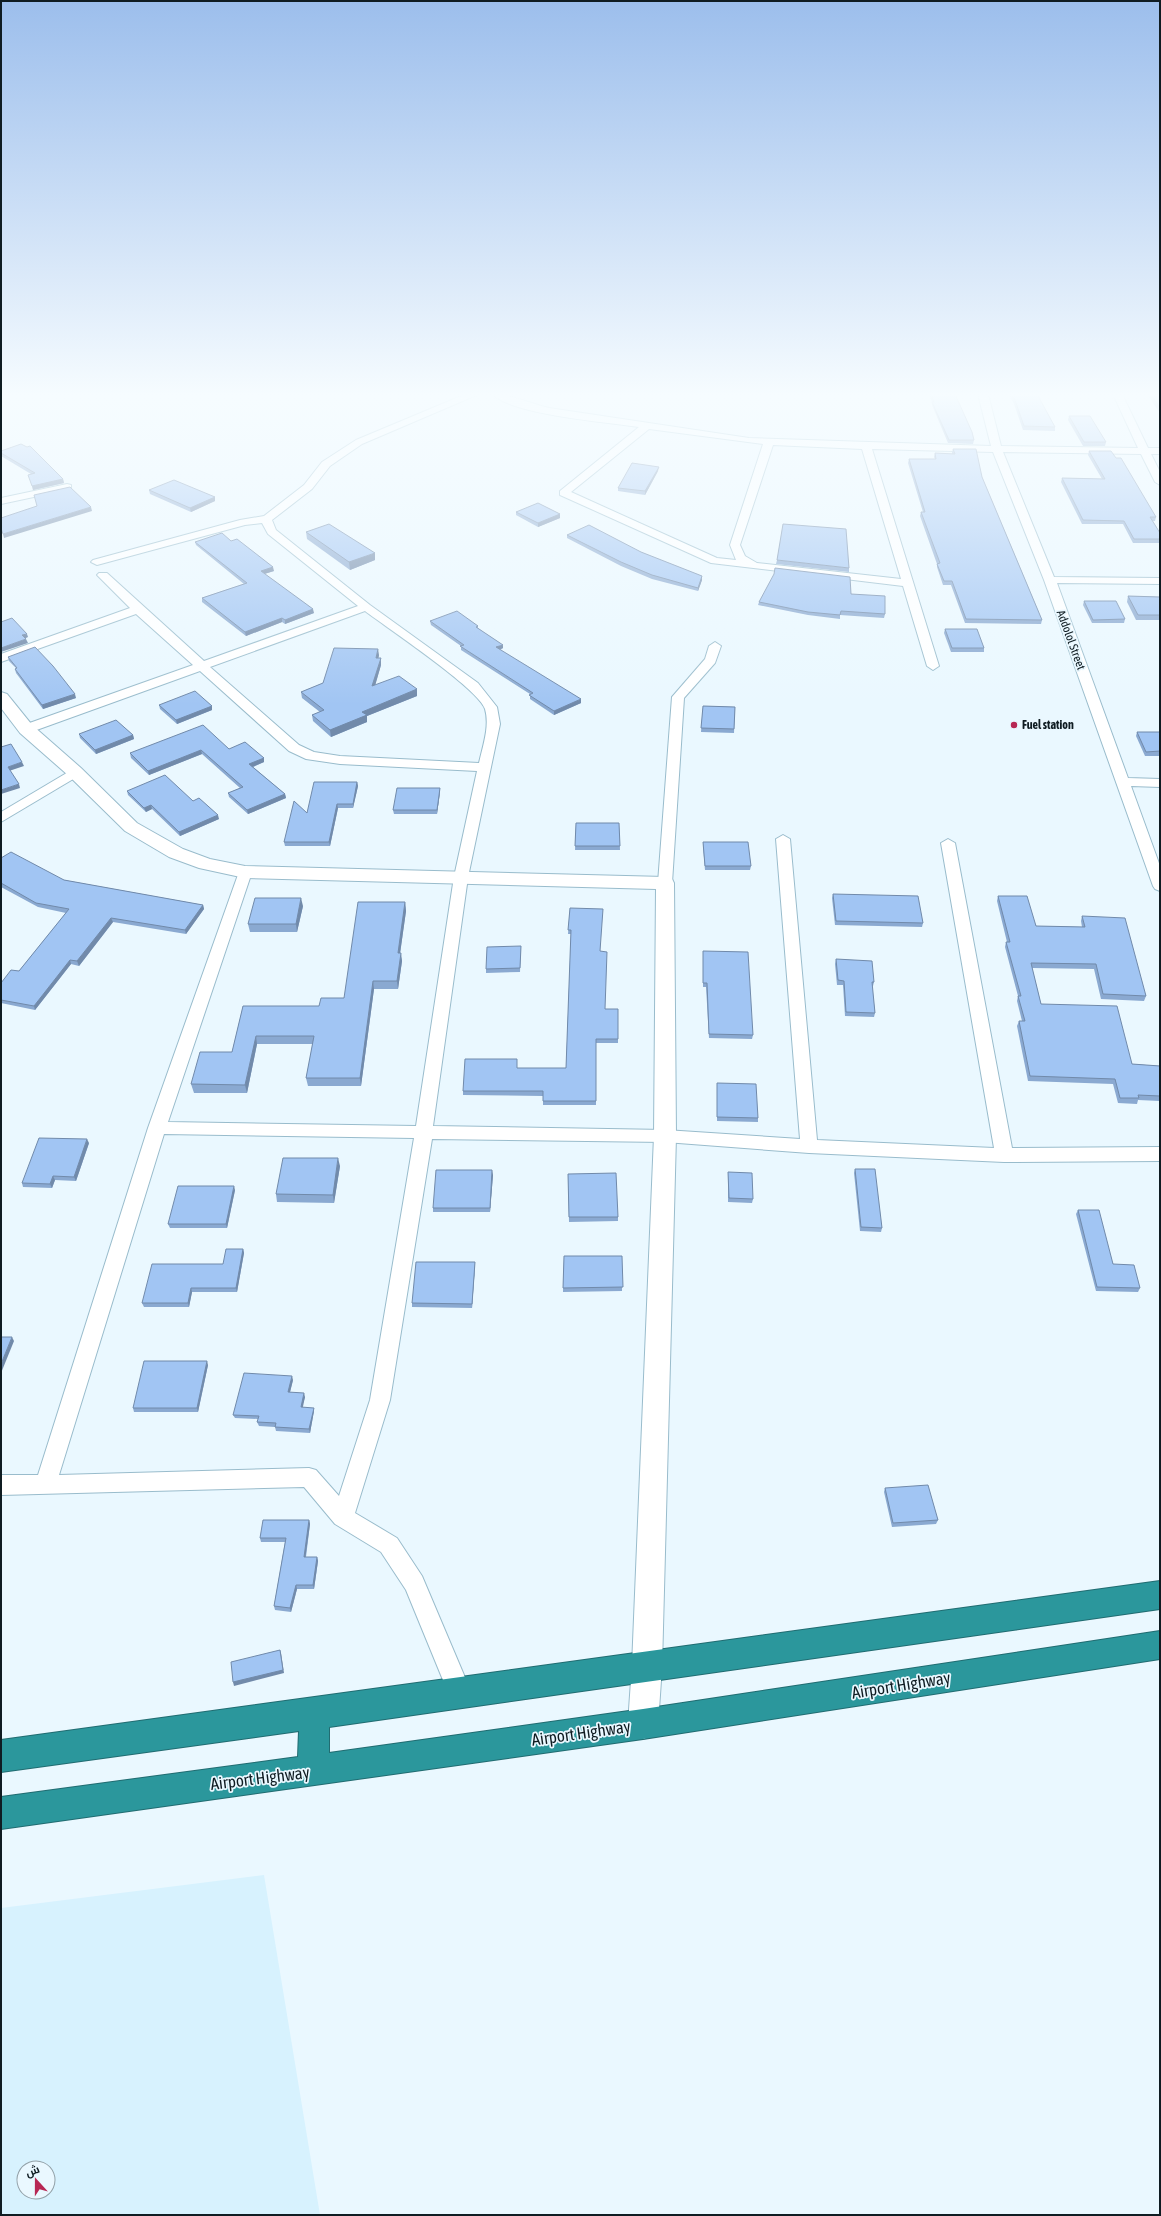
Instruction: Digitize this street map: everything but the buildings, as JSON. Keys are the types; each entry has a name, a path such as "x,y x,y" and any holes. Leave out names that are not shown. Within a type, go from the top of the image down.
{"highway":[{"path":"1,1756 314,1716 647,1666 1160,1595"},
{"name":"Airport Highway","path":"1,1813 314,1771 643,1724 1160,1645"},
{"path":"314,1716 314,1771"}],"street":[{"path":"1,501 18,497"},
{"path":"97,562 244,522 267,519 295,497"},
{"path":"574,497 715,561 908,583"},
{"path":"751,497 735,545 740,558 754,566"},
{"path":"882,497 933,666"},
{"name":"Addolol Street","path":"1016,497 1050,580 1160,886"},
{"path":"267,519 267,524 272,532 366,607 474,686 491,707 494,724 462,877 424,1132 380,1400 343,1517"},
{"path":"103,575 138,609 294,748 311,756 340,760 485,767"},
{"path":"1050,580 1160,581"},
{"path":"26,729 366,607"},
{"path":"1,658 138,609"},
{"path":"643,1724 647,1666 665,1136 665,884 678,697 711,660 715,646"},
{"path":"1,697 26,729 75,772 131,827 176,853 206,864 245,872 665,884"},
{"path":"1,818 75,772"},
{"path":"1122,782 1160,783"},
{"path":"783,840 808,1146"},
{"path":"948,843 1004,1154"},
{"path":"46,1484 157,1128 245,872"},
{"path":"157,1128 665,1136 808,1146 1004,1154 1160,1154"},
{"path":"1,1485 88,1484 238,1477 309,1477 343,1517 389,1545 414,1583 460,1694"}],"shaded area":[{"path":"264,1875 320,2215 1,2215 1,1908"}],"place":[{"name":"Fuel station","path":"1014,725"}]}
